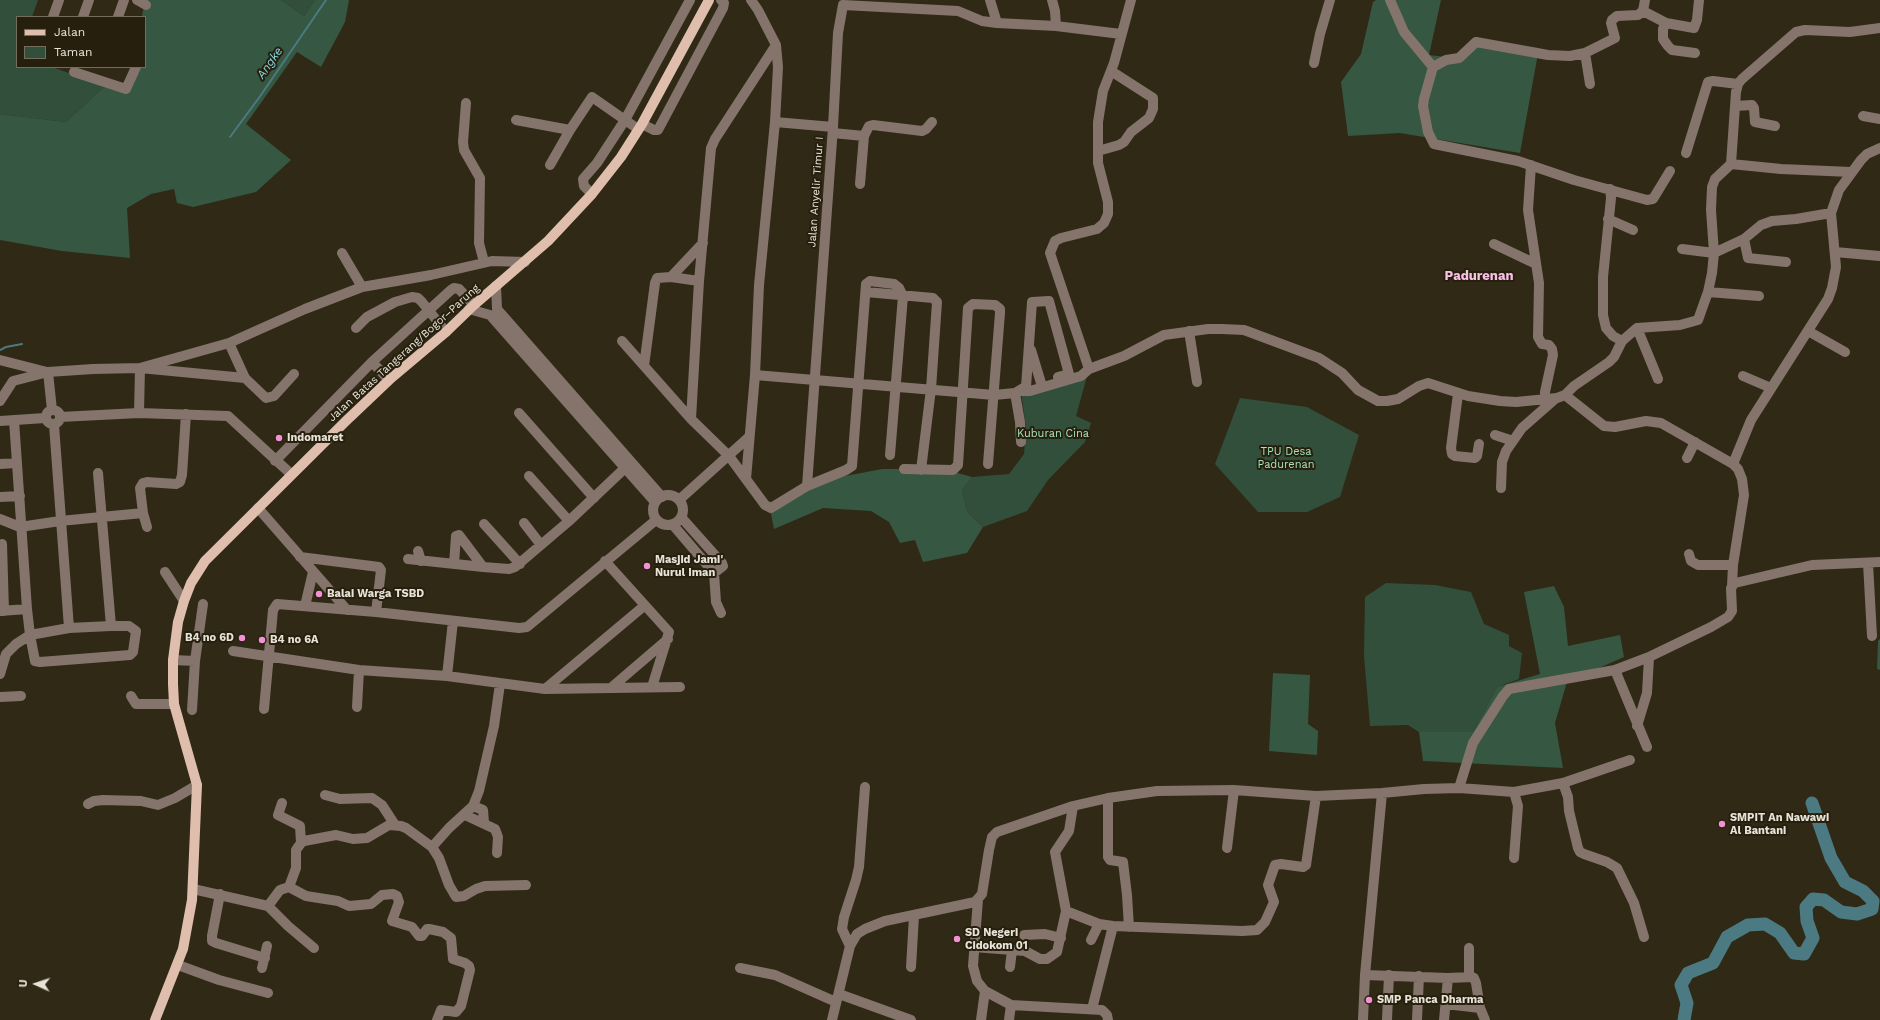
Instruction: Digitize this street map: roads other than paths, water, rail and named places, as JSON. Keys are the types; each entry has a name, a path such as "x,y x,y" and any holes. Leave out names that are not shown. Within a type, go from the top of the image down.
{"main road":[{"name":"Jalan Batas Tangerang/Bogor–Parung","path":"155,1020 178,965 187,932 193,889 197,785 174,704 173,660 178,622 191,583 205,560 291,474 389,380 446,332 472,307 525,262 565,225 621,157 640,127 709,0"}],"street":[{"path":"53,16 59,0"},
{"path":"83,16 89,0"},
{"path":"118,16 124,0"},
{"path":"592,194 584,186 584,178 597,163 625,120 690,0"},
{"path":"550,165 570,130 592,97 625,120 640,127 658,130 723,8 724,3 721,0"},
{"path":"746,479 755,376 759,285 775,122 778,67 776,44 768,27 751,0"},
{"path":"990,0 997,23 1056,26 1121,34"},
{"path":"1052,0 1055,11 1056,26"},
{"path":"1089,369 1050,253 1055,241 1097,230 1106,218 1109,208 1098,163 1098,122 1103,91 1111,71 1130,0"},
{"path":"1314,63 1320,34 1330,0"},
{"path":"1390,0 1404,32 1433,67"},
{"path":"1645,0 1643,11 1638,15 1614,18 1611,23 1615,38 1585,53 1570,56 1548,55 1476,42 1459,58 1446,60 1433,67 1424,99 1424,119 1432,142 1531,165 1574,180 1610,189 1644,200 1653,199 1670,171"},
{"path":"1643,11 1666,23 1694,28 1697,20 1699,0"},
{"name":"Jalan Anyelir Timur I","path":"807,486 833,130 838,33 843,5 958,11 982,21 997,23"},
{"path":"1666,23 1663,29 1663,39 1668,46 1672,50 1695,53"},
{"path":"1501,488 1504,456 1522,428 1561,396 1614,357 1622,341 1637,328 1680,325 1698,320 1708,292 1714,253 1711,210 1712,187 1715,179 1731,164 1736,92 1738,84 1796,32 1805,30 1850,32 1880,28"},
{"path":"691,418 699,281 711,148 715,139 776,44"},
{"path":"1585,53 1590,84"},
{"path":"74,72 126,89 136,68"},
{"path":"1098,151 1111,148 1124,142 1135,129 1149,118 1153,109 1153,98 1111,71"},
{"path":"1686,153 1708,82 1713,80 1738,84"},
{"path":"466,103 463,142 464,150 481,182 479,238 484,262"},
{"path":"1735,106 1752,106 1754,108 1755,122 1775,126"},
{"path":"1863,116 1880,119"},
{"path":"516,120 570,130"},
{"path":"775,122 864,136"},
{"path":"860,184 864,136 869,126 920,131 926,129 932,122"},
{"path":"1732,464 1751,420 1828,299 1836,277 1831,213 1839,190 1850,172 1867,154 1880,148"},
{"path":"1731,164 1781,169 1850,172"},
{"path":"1531,165 1528,210 1539,283 1538,337 1542,344 1549,345 1552,349 1553,355 1545,392 1545,400"},
{"path":"1610,189 1602,277 1603,315 1606,328 1613,336 1622,341"},
{"path":"1682,249 1714,253 1744,239 1761,225 1772,221 1796,219 1831,213"},
{"path":"1608,219 1633,230"},
{"path":"1744,239 1748,258 1786,262"},
{"path":"671,278 703,243"},
{"path":"1494,244 1536,264"},
{"path":"1835,252 1880,256"},
{"path":"342,253 362,287"},
{"path":"140,368 229,343 305,309 362,287 431,275 484,262 525,262"},
{"path":"644,366 655,283 659,277 699,281"},
{"path":"622,341 691,418 729,456 768,508 773,507 807,486 846,470 852,466 860,384 867,282 894,284 899,288 903,296 890,455"},
{"path":"496,286 494,312 626,468 658,499"},
{"path":"275,460 372,362 454,288 459,289 472,307 494,312 658,499"},
{"path":"866,292 933,298 937,302 931,389 922,470"},
{"path":"1708,292 1759,296"},
{"path":"356,328 367,317 403,299 418,298 446,332"},
{"path":"755,376 994,395 1020,390 1069,374 1047,300 1032,303 1028,343 1020,390 1021,442"},
{"path":"904,469 953,470 957,468 968,308 973,304 995,305 1000,309 988,464"},
{"path":"1637,328 1658,379"},
{"path":"1020,390 1030,391 1080,376 1089,369 1124,356 1164,335 1189,331 1222,329 1244,330 1306,352 1331,365 1348,378 1358,390 1378,401 1398,399 1419,386 1428,383 1436,384 1458,394 1516,402 1545,400 1561,396 1604,426 1615,427 1646,421 1661,423 1732,464 1740,473 1744,487 1744,502 1733,565 1732,611 1728,617 1711,627 1649,657 1615,670 1509,689 1473,743 1459,788"},
{"path":"1189,331 1197,382"},
{"path":"1808,331 1846,352"},
{"path":"229,343 245,378 268,398 274,396 294,374"},
{"path":"1028,343 1041,382"},
{"path":"0,360 48,372"},
{"path":"372,362 389,380"},
{"path":"139,413 140,368"},
{"path":"0,401 13,381 48,372 140,368 245,378"},
{"path":"48,372 52,410 56,411 57,421 60,521 69,628"},
{"path":"1743,376 1771,388"},
{"path":"1458,394 1451,448 1452,454 1455,456 1475,458 1477,456 1478,444"},
{"path":"45,418 47,413 52,410"},
{"path":"45,418 50,424 57,421 139,413 228,416 240,425 291,474"},
{"path":"519,413 594,498"},
{"path":"147,527 143,513 140,491 143,483 176,484 181,479 186,414"},
{"path":"0,421 45,418"},
{"path":"0,674 2,660 12,647 30,635 69,628 129,626 134,629 132,654 36,662 34,660 30,635 27,609 20,527 20,496 16,463 14,420"},
{"path":"1495,434 1513,441"},
{"path":"679,500 749,437"},
{"path":"1687,458 1695,442"},
{"path":"0,464 16,463"},
{"path":"408,559 420,556 454,564 509,569 520,564 626,468"},
{"path":"98,473 111,626"},
{"path":"529,476 569,521"},
{"path":"0,497 20,496"},
{"path":"671,496 679,500 683,508 682,517 673,525 667,526 656,520 653,511 658,499 671,496"},
{"path":"258,508 347,610"},
{"path":"0,518 20,527 60,521 143,513"},
{"path":"682,517 723,565 714,573"},
{"path":"264,710 273,610 278,603 376,612 453,622 519,628 527,627 656,520"},
{"path":"524,522 541,545"},
{"path":"484,524 520,564"},
{"path":"673,525 714,573 716,602 721,613"},
{"path":"454,564 456,536 459,535 483,567"},
{"path":"2,544 2,611 27,609"},
{"path":"1689,554 1693,562 1700,566 1733,565"},
{"path":"300,557 380,568 376,612"},
{"path":"605,561 668,632 668,639 652,687"},
{"path":"1732,586 1735,583 1812,565 1880,562"},
{"path":"1868,563 1872,636"},
{"path":"165,572 184,601"},
{"path":"305,606 313,572"},
{"path":"192,710 195,661 203,604"},
{"path":"545,689 644,606"},
{"path":"447,676 453,622"},
{"path":"612,687 668,639"},
{"path":"233,651 270,655 359,670 447,676 545,689 680,687"},
{"path":"1637,726 1647,693 1649,657"},
{"path":"173,660 195,661"},
{"path":"357,707 359,670"},
{"path":"1615,670 1647,747"},
{"path":"432,847 449,828 465,815 473,806 485,769 500,684"},
{"path":"0,697 21,696"},
{"path":"131,696 136,704 174,704"},
{"path":"832,1020 850,946 857,934 885,921 972,904 982,894 989,850 994,834 1021,823 1073,806 1108,798 1157,791 1234,790 1316,796 1459,788 1514,792 1563,783 1630,760"},
{"path":"1563,783 1568,796 1569,811 1580,852 1607,862 1617,868 1634,903 1644,937"},
{"path":"88,804 94,801 103,800 141,801 158,805 197,785"},
{"path":"850,946 842,929 844,917 856,880 865,787"},
{"path":"1227,848 1234,790"},
{"path":"1514,792 1518,806 1514,858"},
{"path":"1363,1020 1365,974 1382,793"},
{"path":"325,795 340,799 372,798 382,805 395,825"},
{"path":"1066,911 1100,924 1113,926 1251,931 1262,926 1268,917 1274,902 1268,885 1276,865 1281,864 1303,867 1306,865 1316,796"},
{"path":"1108,798 1108,857 1110,860 1123,862 1129,927"},
{"path":"282,803 278,816 300,826 301,843"},
{"path":"473,806 483,810 484,823"},
{"path":"974,947 1029,951 1040,959 1047,959 1057,952 1066,911 1055,852 1069,831 1073,806"},
{"path":"465,815 484,823 498,832 497,853"},
{"path":"289,887 296,868 296,850 301,843 336,835 353,839 367,838 383,827 395,825 412,831 426,844 432,847 439,858 449,885 456,897 464,896 485,886 526,885"},
{"path":"268,906 280,890 289,887 306,896 335,901 349,906 371,904 382,895 393,894 397,896 399,902 392,921 412,927 419,936 422,936 427,929 443,932 451,938 453,959 464,962 469,966 470,970 461,1006 456,1012 441,1010 437,1020"},
{"path":"193,889 268,906 288,926 314,948"},
{"path":"220,894 212,941 263,963 267,946"},
{"path":"978,899 974,947 974,973 985,991 1010,1005 1092,1009 1105,1012 1108,1020"},
{"path":"911,967 914,916"},
{"path":"1091,940 1100,924"},
{"path":"1092,1009 1113,926"},
{"path":"1024,936 1045,934 1061,938"},
{"path":"1469,948 1469,977"},
{"path":"1010,967 1012,950"},
{"path":"178,965 219,980 268,992"},
{"path":"740,968 772,974 838,998 909,1020"},
{"path":"1365,974 1474,978 1480,1008 1485,1020"},
{"path":"1387,1020 1389,976"},
{"path":"1416,1020 1419,976"},
{"path":"1444,1020 1448,978"},
{"path":"981,1020 985,991"},
{"path":"1446,1004 1480,1008"},
{"path":"1009,1020 1010,1005"}],"waterway":[{"name":"Angke","path":"230,137 261,95 326,0"},
{"path":"0,350 6,347 22,344"},
{"path":"1684,1020 1687,1003 1681,985 1688,973 1713,963 1727,937 1748,925 1765,924 1780,933 1794,953 1804,954 1813,938 1807,921 1806,907 1813,899 1824,900 1841,912 1857,914 1872,909 1873,901 1863,891 1845,882 1831,858 1812,803"}],"place":[{"name":"Indomaret","path":"279,438"},
{"name":"Masjid Jami' Nurul Iman","path":"647,566"},
{"name":"Balai Warga TSBD","path":"319,594"},
{"name":"B4 no 6D","path":"242,638"},
{"name":"B4 no 6A","path":"262,640"},
{"name":"SMPIT An Nawawi Al Bantani","path":"1722,824"},
{"name":"SD Negeri Cidokom 01","path":"957,939"},
{"name":"SMP Panca Dharma","path":"1369,1000"}],"district":[{"name":"Padurenan","path":"1479,276"}],"park label":[{"name":"Kuburan Cina","path":"1053,434"},
{"name":"TPU Desa Padurenan","path":"1286,458"}]}
